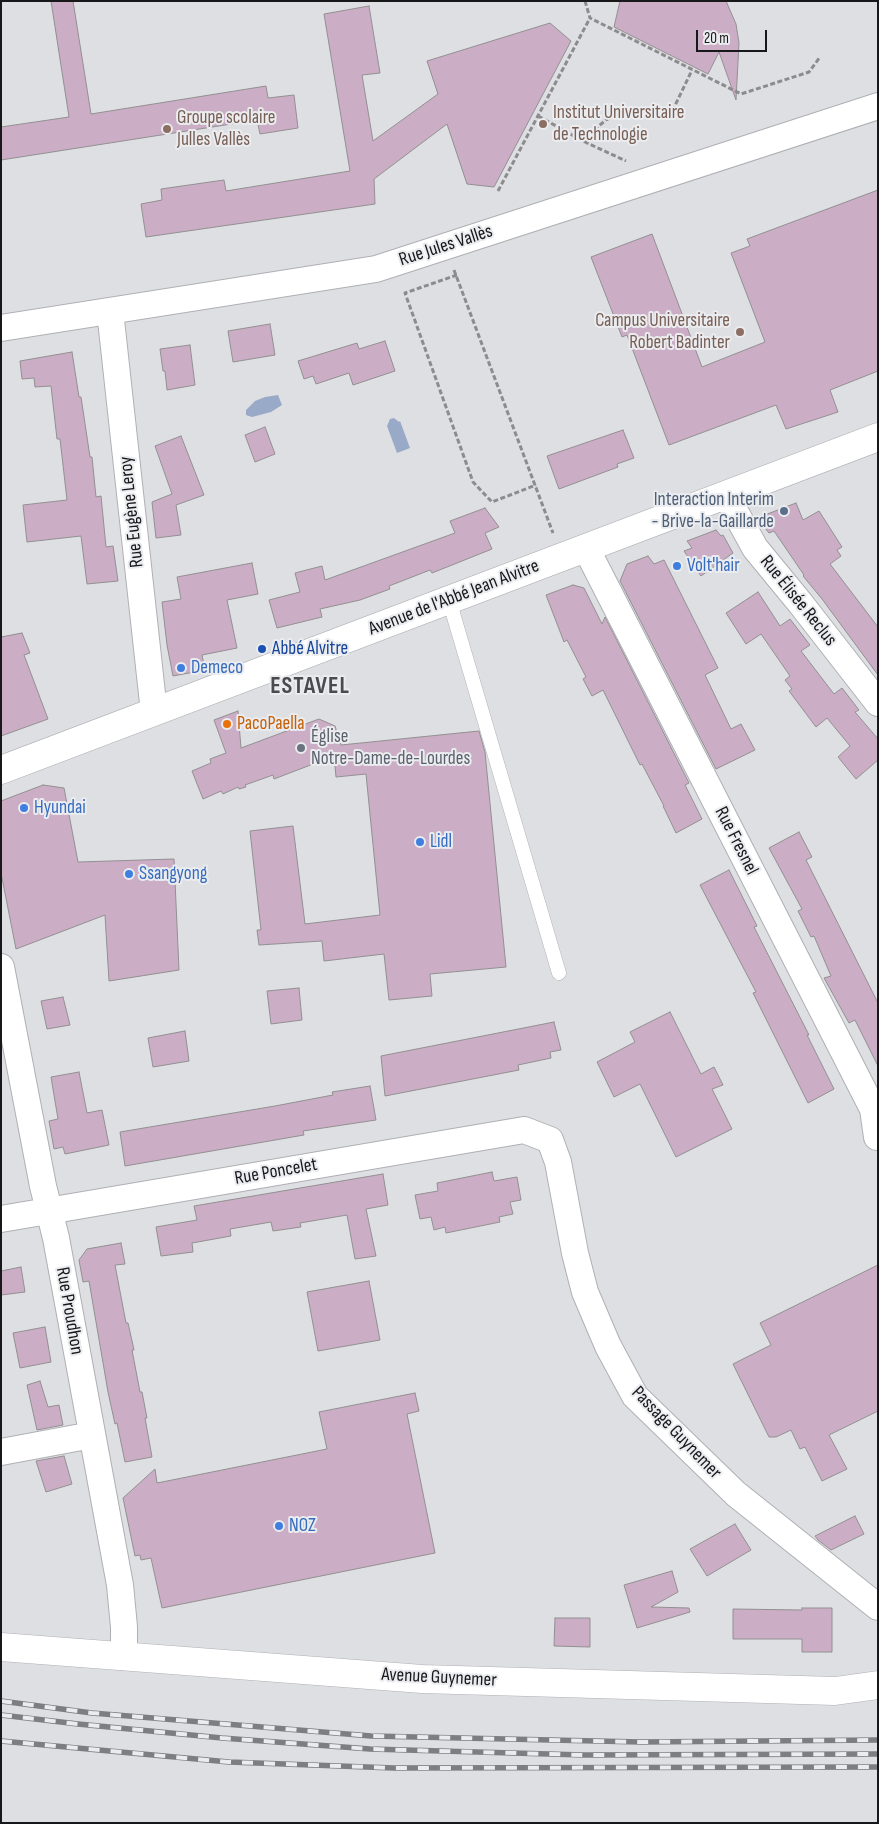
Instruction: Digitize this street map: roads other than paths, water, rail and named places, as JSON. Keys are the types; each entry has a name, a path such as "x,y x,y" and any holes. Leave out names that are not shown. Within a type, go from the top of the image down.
{"main road":[{"name":"Avenue de l'Abbé Jean Alvitre","path":"1,770 878,437"},
{"name":"Avenue Guynemer","path":"1,1647 422,1679 835,1691 878,1686"}],"street":[{"name":"Rue Jules Vallès","path":"1,328 376,269 878,106"},
{"name":"Rue Eugène Leroy","path":"110,311 154,712"},
{"name":"Rue Élisée Reclus","path":"726,495 755,548 878,703"},
{"name":"Rue Fresnel","path":"574,552 873,1109 877,1137"},
{"name":"Rue Proudhon","path":"1,966 43,1186 50,1212 120,1585 124,1627 124,1657"},
{"name":"Rue Poncelet","path":"1,1219 514,1131 524,1130 550,1140"},
{"name":"Passage Guynemer","path":"550,1140 558,1162 575,1253 585,1292 608,1346 635,1396 736,1494 878,1607"},
{"path":"1,1452 92,1435"}],"lane":[{"path":"449,600 559,974"}],"water":[{"path":"278,395 282,405 271,412 252,417 246,415 246,410 255,401"},
{"path":"394,418 400,421 410,448 397,453 387,426 390,419"}],"railway":[{"path":"1,1701 92,1713 371,1736 641,1742 878,1740"},
{"path":"1,1715 222,1738 370,1749 584,1755 878,1754"},
{"path":"1,1741 229,1762 394,1768 878,1767"}],"place":[{"name":"Institut Universitaire de Technologie","path":"543,124"},
{"name":"Groupe scolaire Julles Vallès","path":"167,129"},
{"name":"Campus Universitaire Robert Badinter","path":"740,332"},
{"name":"Interaction Interim - Brive-la-Gaillarde","path":"784,511"},
{"name":"Volt'hair","path":"677,566"},
{"name":"Abbé Alvitre","path":"262,649"},
{"name":"Demeco","path":"181,668"},
{"name":"PacoPaella","path":"227,724"},
{"name":"Église Notre-Dame-de-Lourdes","path":"301,748"},
{"name":"Hyundai","path":"24,808"},
{"name":"Lidl","path":"420,842"},
{"name":"Ssangyong","path":"129,874"},
{"name":"NOZ","path":"279,1526"}],"district":[{"name":"ESTAVEL","path":"310,687"}]}
